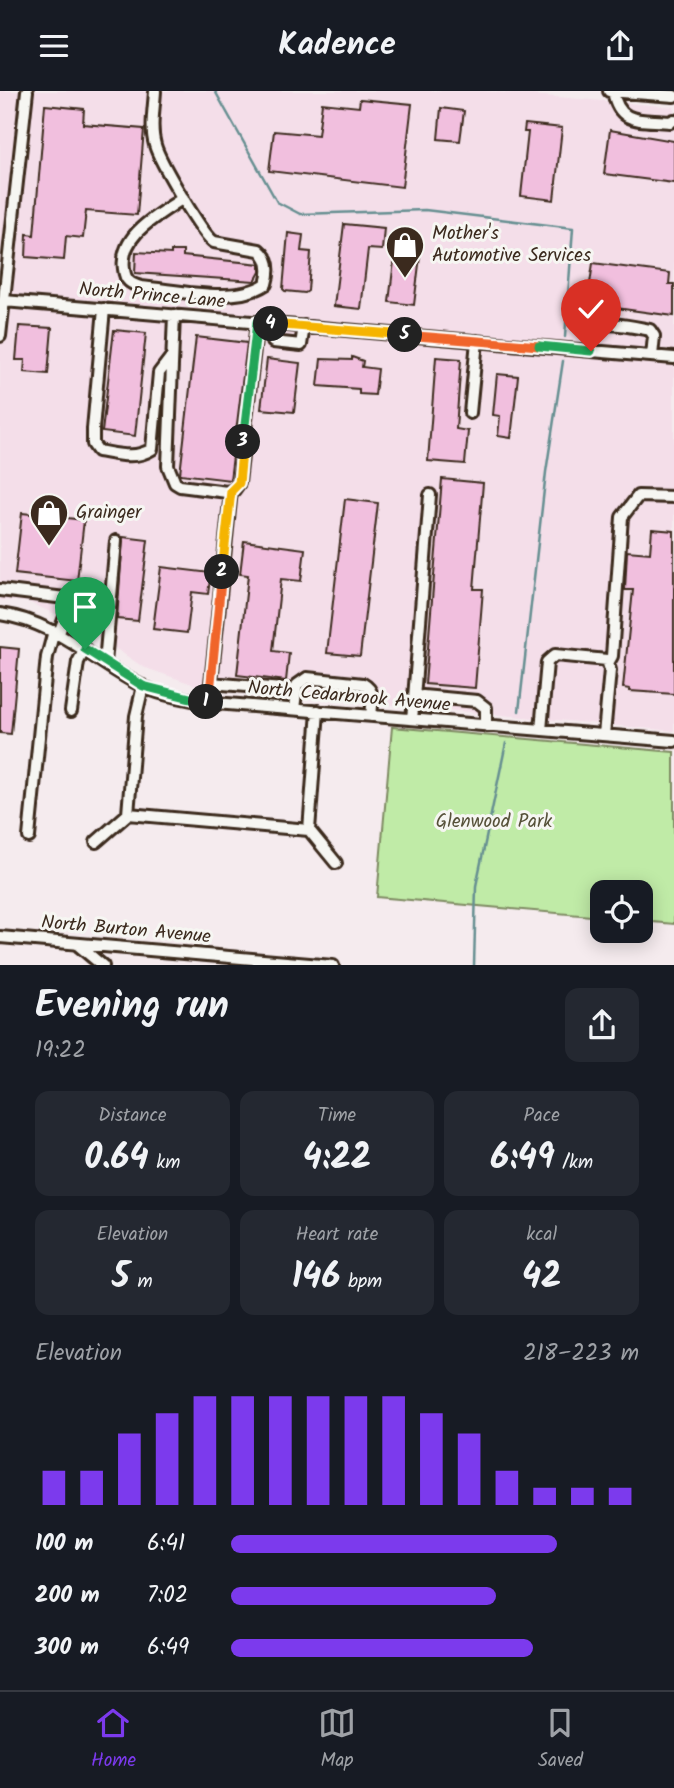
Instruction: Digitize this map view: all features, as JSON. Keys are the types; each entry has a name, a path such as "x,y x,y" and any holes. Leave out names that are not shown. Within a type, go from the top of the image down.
{"street":[{"path":"0,336 27,91"},
{"path":"155,91 152,128 155,148 183,198 208,239 259,250 264,255 268,266 266,284 238,296 141,287 126,279 124,250 129,242 143,226 183,198"},
{"path":"674,96 611,91 615,106 621,114 629,118 670,122 674,120"},
{"name":"North Prince Lane","path":"4,301 674,358"},
{"path":"104,309 93,429 93,444 98,451 128,456 144,454 152,449 159,373 172,356"},
{"path":"174,315 168,466 175,483 180,486 231,491"},
{"path":"209,702 231,491 239,483 257,322"},
{"path":"275,324 273,342 278,344 301,345 304,326"},
{"path":"591,351 593,332 604,324 650,330 654,336 652,356"},
{"path":"470,414 477,341"},
{"path":"412,719 430,495"},
{"path":"608,663 612,656 622,517 638,496 674,497"},
{"path":"105,663 116,541"},
{"path":"0,590 65,597 65,618 56,632 47,657 29,838"},
{"name":"North Cedarbrook Avenue","path":"0,614 26,620 56,632 143,686 209,702 674,741"},
{"path":"71,711 78,662 85,649"},
{"path":"541,730 547,662 555,655 607,660 610,670 604,735"},
{"path":"294,709 295,690 301,681 307,678 363,684 372,693 370,716"},
{"path":"211,683 295,690"},
{"path":"96,842 128,814 136,716 143,686"},
{"path":"414,698 423,696 477,701 486,708 486,726"},
{"path":"318,711 309,829 336,863"},
{"path":"128,814 309,829"},
{"name":"North Burton Avenue","path":"0,937 333,965"},
{"path":"77,944 104,965 112,947"}],"shaded area":[{"path":"0,91 485,91 674,107 674,731 201,687 143,667 84,627 28,602 0,600"}],"green space":[{"name":"Glenwood Park","path":"392,727 674,752 674,924 653,922 653,880 590,880 590,916 377,897"}],"building":[{"path":"360,99 412,104 402,187 269,171 274,131 318,135 322,103 359,107"},
{"path":"45,105 84,109 83,124 144,129 137,215 86,211 83,238 66,236 64,260 26,257 27,234 34,235"},
{"path":"441,108 464,111 460,141 438,139"},
{"path":"525,124 562,128 554,200 521,196 528,132 524,132"},
{"path":"610,130 674,141 674,183 604,174"},
{"path":"344,224 384,228 382,250 368,249 361,309 334,306"},
{"path":"288,233 303,235 301,251 311,252 308,291 305,293 283,289"},
{"path":"171,251 183,251 183,256 260,264 260,272 255,281 135,273 136,252 171,254"},
{"name":"Mother's Automotive Services","path":"395,253 420,256 414,305 389,302"},
{"path":"593,263 670,273 669,284 674,284 674,316 587,304"},
{"path":"19,326 52,328 48,374 24,372 25,360 16,360"},
{"path":"114,330 146,333 135,436 102,432"},
{"path":"196,337 247,343 230,480 180,474"},
{"path":"352,357 363,361 362,367 378,369 375,395 359,394 359,389 318,386 321,359 352,360"},
{"path":"436,357 461,359 456,429 468,431 465,464 428,461"},
{"path":"267,359 300,363 294,412 261,409"},
{"path":"497,374 518,376 511,438 498,436 500,416 493,415"},
{"path":"442,479 483,483 474,589 483,589 475,688 425,684"},
{"path":"345,499 378,503 360,656 327,653"},
{"name":"Grainger","path":"22,513 84,520 77,581 15,574"},
{"path":"652,529 674,531 674,694 630,691 623,688 633,590 625,590 627,551 650,553"},
{"path":"123,537 148,540 138,621 117,619"},
{"path":"244,541 305,549 301,581 281,579 273,651 289,653 286,681 237,675 248,575 240,574"},
{"path":"161,567 211,573 208,594 192,592 187,633 153,629"},
{"path":"0,647 19,649 11,734 0,733"}],"waterway":[{"path":"215,91 277,202 300,214 425,210 573,228 565,337"},
{"path":"519,711 546,472 563,361"},
{"path":"474,965 476,886 506,743"}],"place":[{"name":"Mother's Automotive Services","path":"405,279"},
{"name":"Grainger","path":"49,547"}],"route":[{"path":"85,649 143,686 209,702 231,491 239,483 257,322 591,351"}]}
